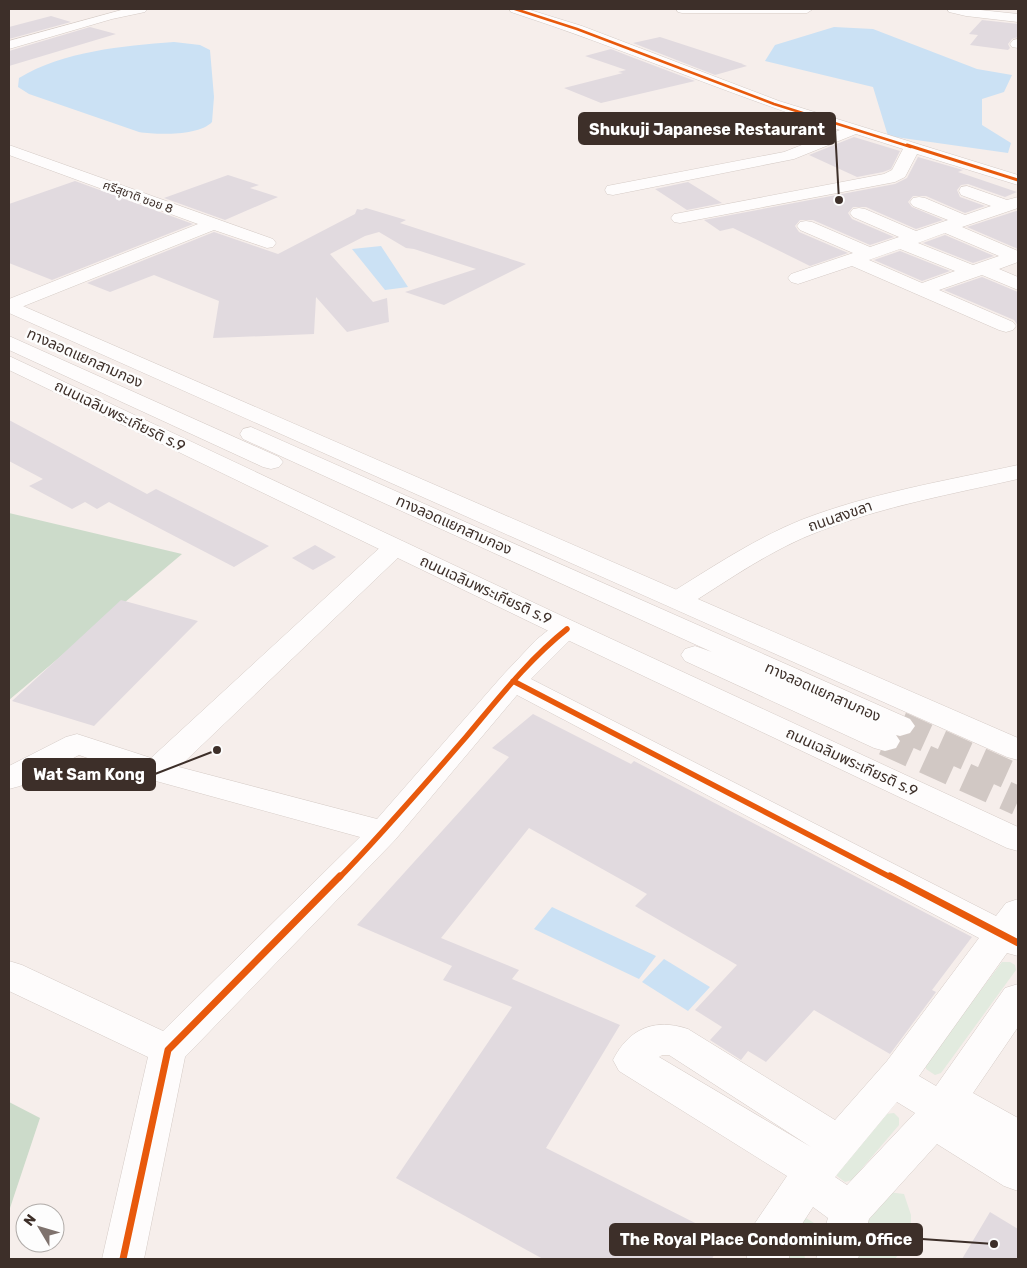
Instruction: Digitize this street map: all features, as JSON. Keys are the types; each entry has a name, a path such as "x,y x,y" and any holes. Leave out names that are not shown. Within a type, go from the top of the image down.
{"street":[{"path":"83,9 109,16"},
{"path":"9,45 109,16 141,9"},
{"path":"515,9 577,28 774,104 1018,180"},
{"path":"682,9 807,9"},
{"path":"953,9 966,12 1014,12"},
{"path":"16,30 38,37"},
{"path":"613,190 788,156 853,130"},
{"path":"680,218 889,178 899,173 912,148"},
{"name":"ศรีสุชาติ ซอย 8","path":"9,150 267,243"},
{"path":"967,191 1012,210"},
{"path":"919,202 965,221"},
{"path":"798,278 989,212 1012,210"},
{"path":"859,213 909,240 979,271 1018,284"},
{"path":"9,306 214,224"},
{"path":"806,226 922,289 1006,326"},
{"path":"946,228 1017,256"},
{"path":"922,289 979,271 1017,256"},
{"path":"9,306 1018,750"},
{"name":"ทางลอดแยกสามกอง","path":"9,324 892,734 9,342"},
{"name":"ถนนเฉลิมพระเกียรติ ร.9","path":"9,362 567,629 1018,840"},
{"name":"ถนนสงขลา","path":"678,600 744,558 808,526 871,505 1018,472"},
{"path":"156,770 395,547"},
{"path":"123,1259 168,1050 384,832 512,681 546,646 567,629"},
{"path":"512,681 1012,930 894,1080 811,1177 768,1240 768,1259"},
{"path":"9,779 77,744 156,770 384,832"},
{"path":"9,975 168,1050"},
{"path":"838,1259 851,1210 941,1110 1018,998"},
{"path":"839,1144 674,1040 653,1040 632,1060 811,1177 851,1210"},
{"path":"894,1080 941,1110 1018,1172"},
{"path":"941,1110 1018,1138"}],"shaded area":[{"path":"1002,962 1010,962 1015,965 1016,970 941,1073 935,1075 926,1069 926,1063"},
{"path":"894,1113 899,1118 899,1125 852,1180 845,1182 837,1176 836,1170 885,1114"},
{"path":"888,1192 904,1194 911,1215 911,1237 895,1259 857,1259 869,1217"},
{"path":"806,1218 814,1223 817,1231 804,1252 805,1259 786,1259 789,1235 800,1221"}],"green space":[{"path":"9,513 182,554 9,700"},
{"path":"9,1102 40,1118 9,1211"}],"water":[{"path":"834,27 873,29 977,69 1012,75 1004,92 982,99 982,125 1011,143 1008,153 888,136 873,87 765,61 775,45"},
{"path":"174,42 200,45 210,50 214,97 212,122 198,130 167,134 139,132 29,94 18,87 19,78 36,69 74,56 114,48"},
{"path":"381,246 408,287 385,290 352,249"},
{"path":"552,907 656,956 639,979 534,929"},
{"path":"664,959 710,987 688,1011 642,982"}],"building":[{"path":"51,16 71,22 9,39 9,27"},
{"path":"982,20 1018,24 1018,37 1012,39 1008,44 1010,48 1008,50 970,45 978,35 969,34"},
{"path":"90,27 116,34 9,66 9,51"},
{"path":"660,37 747,66 715,75 633,43"},
{"path":"611,49 695,81 601,103 564,88 623,73 618,72 626,70 585,56"},
{"path":"854,137 900,151 891,169 857,177 809,155"},
{"path":"918,157 963,170 958,172 1017,192 1005,197 968,184 961,185 957,190 960,197 985,206 965,213 926,196 913,196 908,202 912,207 943,220 916,229 866,207 853,207 848,213 852,219 894,237 870,245 813,220 800,220 795,226 799,232 848,253 810,266 733,228 720,231 704,220 895,184 907,178"},
{"path":"228,175 259,185 250,188 278,197 225,220 164,198"},
{"path":"75,181 193,224 52,280 9,263 9,204"},
{"path":"688,182 722,203 687,210 655,189"},
{"path":"366,208 406,220 400,223 526,264 444,305 405,292 476,269 406,248 379,232 365,236 330,254 373,302 387,298 389,322 347,332 316,297 314,334 213,338 219,301 154,275 110,292 87,283 214,232 278,254 355,214 357,209 362,210"},
{"path":"1018,211 1018,249 967,227"},
{"path":"945,235 994,256 973,263 923,243"},
{"path":"900,251 950,271 922,281 874,260"},
{"path":"982,277 1018,292 1018,326 1014,320 944,290"},
{"path":"9,420 147,494 156,489 269,546 234,567 109,502 97,509 85,502 72,509 29,486 43,479 9,461"},
{"path":"315,545 336,557 313,570 292,558"},
{"path":"121,600 198,621 94,726 12,701"},
{"path":"533,714 631,764 634,761 972,937 932,990 936,992 890,1054 814,1010 766,1062 748,1051 741,1060 710,1040 722,1027 695,1010 737,965 635,906 647,894 529,828 441,938 519,970 512,979 620,1025 546,1148 723,1237 712,1259 543,1259 396,1178 512,1007 443,980 452,966 357,925 509,757 492,748"},
{"path":"990,1212 1018,1229 1018,1259 962,1259"}],"tunnel":[{"path":"900,726 1018,779"},
{"path":"885,741 1018,801"}],"cycle path":[{"path":"515,9 577,29 774,104 1018,180"},
{"path":"123,1259 168,1050 384,832 513,681 546,646 567,629"},
{"path":"513,681 1018,943"}],"place":[{"name":"Shukuji Japanese Restaurant","path":"839,200"},
{"name":"Wat Sam Kong","path":"217,750"},
{"name":"The Royal Place Condominium, Office","path":"994,1244"}]}
